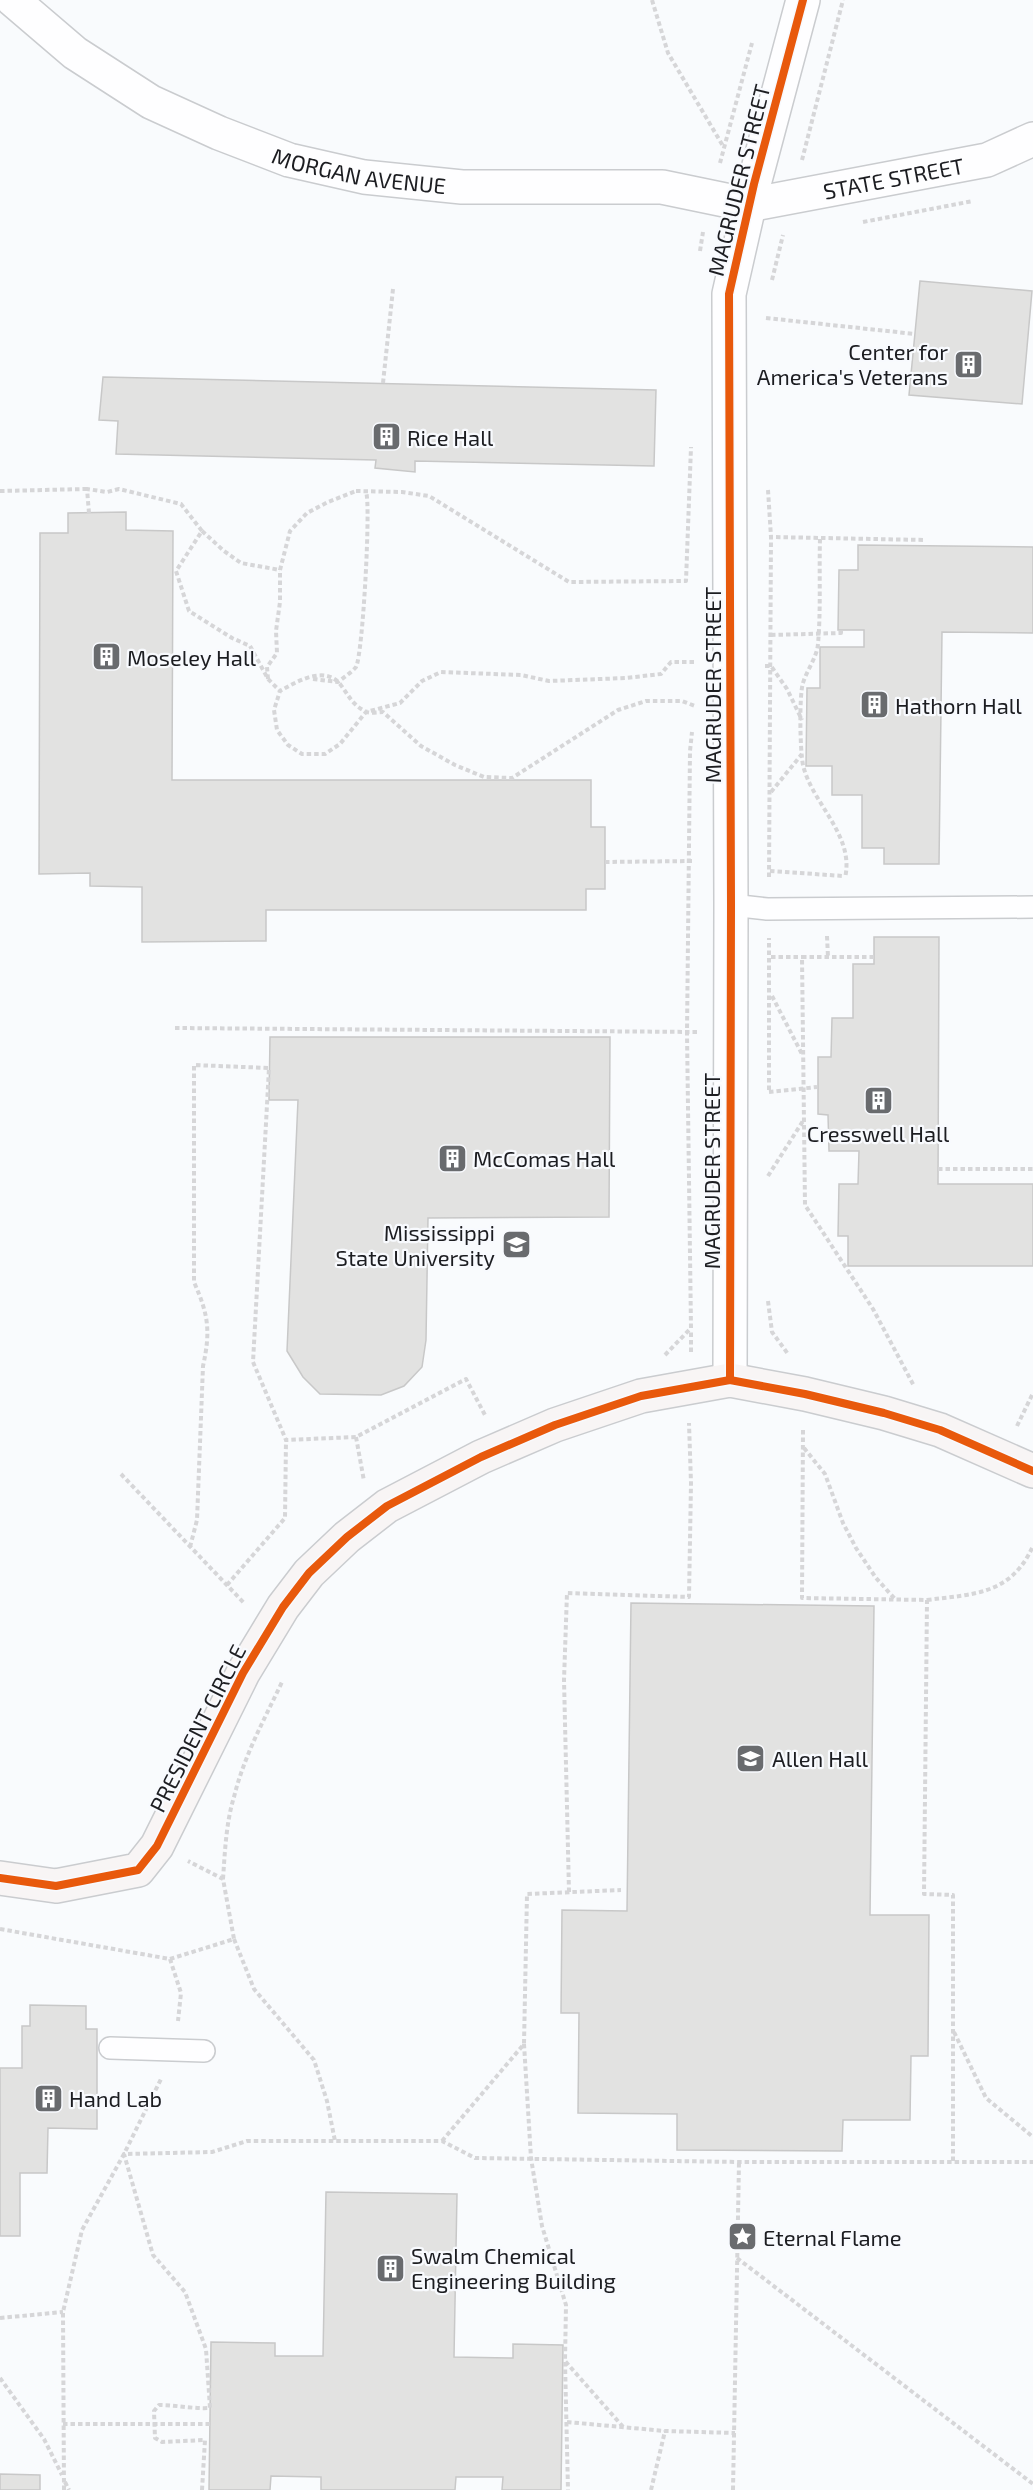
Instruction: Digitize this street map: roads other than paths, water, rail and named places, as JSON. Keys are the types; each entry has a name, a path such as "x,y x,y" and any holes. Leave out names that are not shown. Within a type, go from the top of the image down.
{"street":[{"name":"MORGAN AVENUE","path":"13,0 75,53 151,102 219,133 289,160 364,177 462,187 662,187 749,206"},
{"name":"MAGRUDER STREET","path":"730,1380 732,905 729,294 749,206 803,0"},
{"name":"STATE STREET","path":"749,206 987,160 1033,139"},
{"name":"PRESIDENT CIRCLE","path":"0,1878 56,1886 138,1870 157,1846 243,1673 283,1607 309,1574 347,1537 387,1506 481,1456 555,1425 641,1396 691,1385 730,1380 805,1394 884,1413 940,1430 1033,1471"}],"lane":[{"path":"732,905 767,909 1033,907"},
{"path":"110,2048 204,2051"}],"place":[{"name":"Center for America's Veterans","path":"969,364"},
{"name":"Rice Hall","path":"386,437"},
{"name":"Moseley Hall","path":"106,657"},
{"name":"Hathorn Hall","path":"874,705"},
{"name":"Cresswell Hall","path":"878,1101"},
{"name":"McComas Hall","path":"452,1158"},
{"name":"Mississippi State University","path":"516,1245"},
{"name":"Allen Hall","path":"751,1758"},
{"name":"Hand Lab","path":"48,2098"},
{"name":"Eternal Flame","path":"742,2237"},
{"name":"Swalm Chemical Engineering Building","path":"390,2268"}]}
